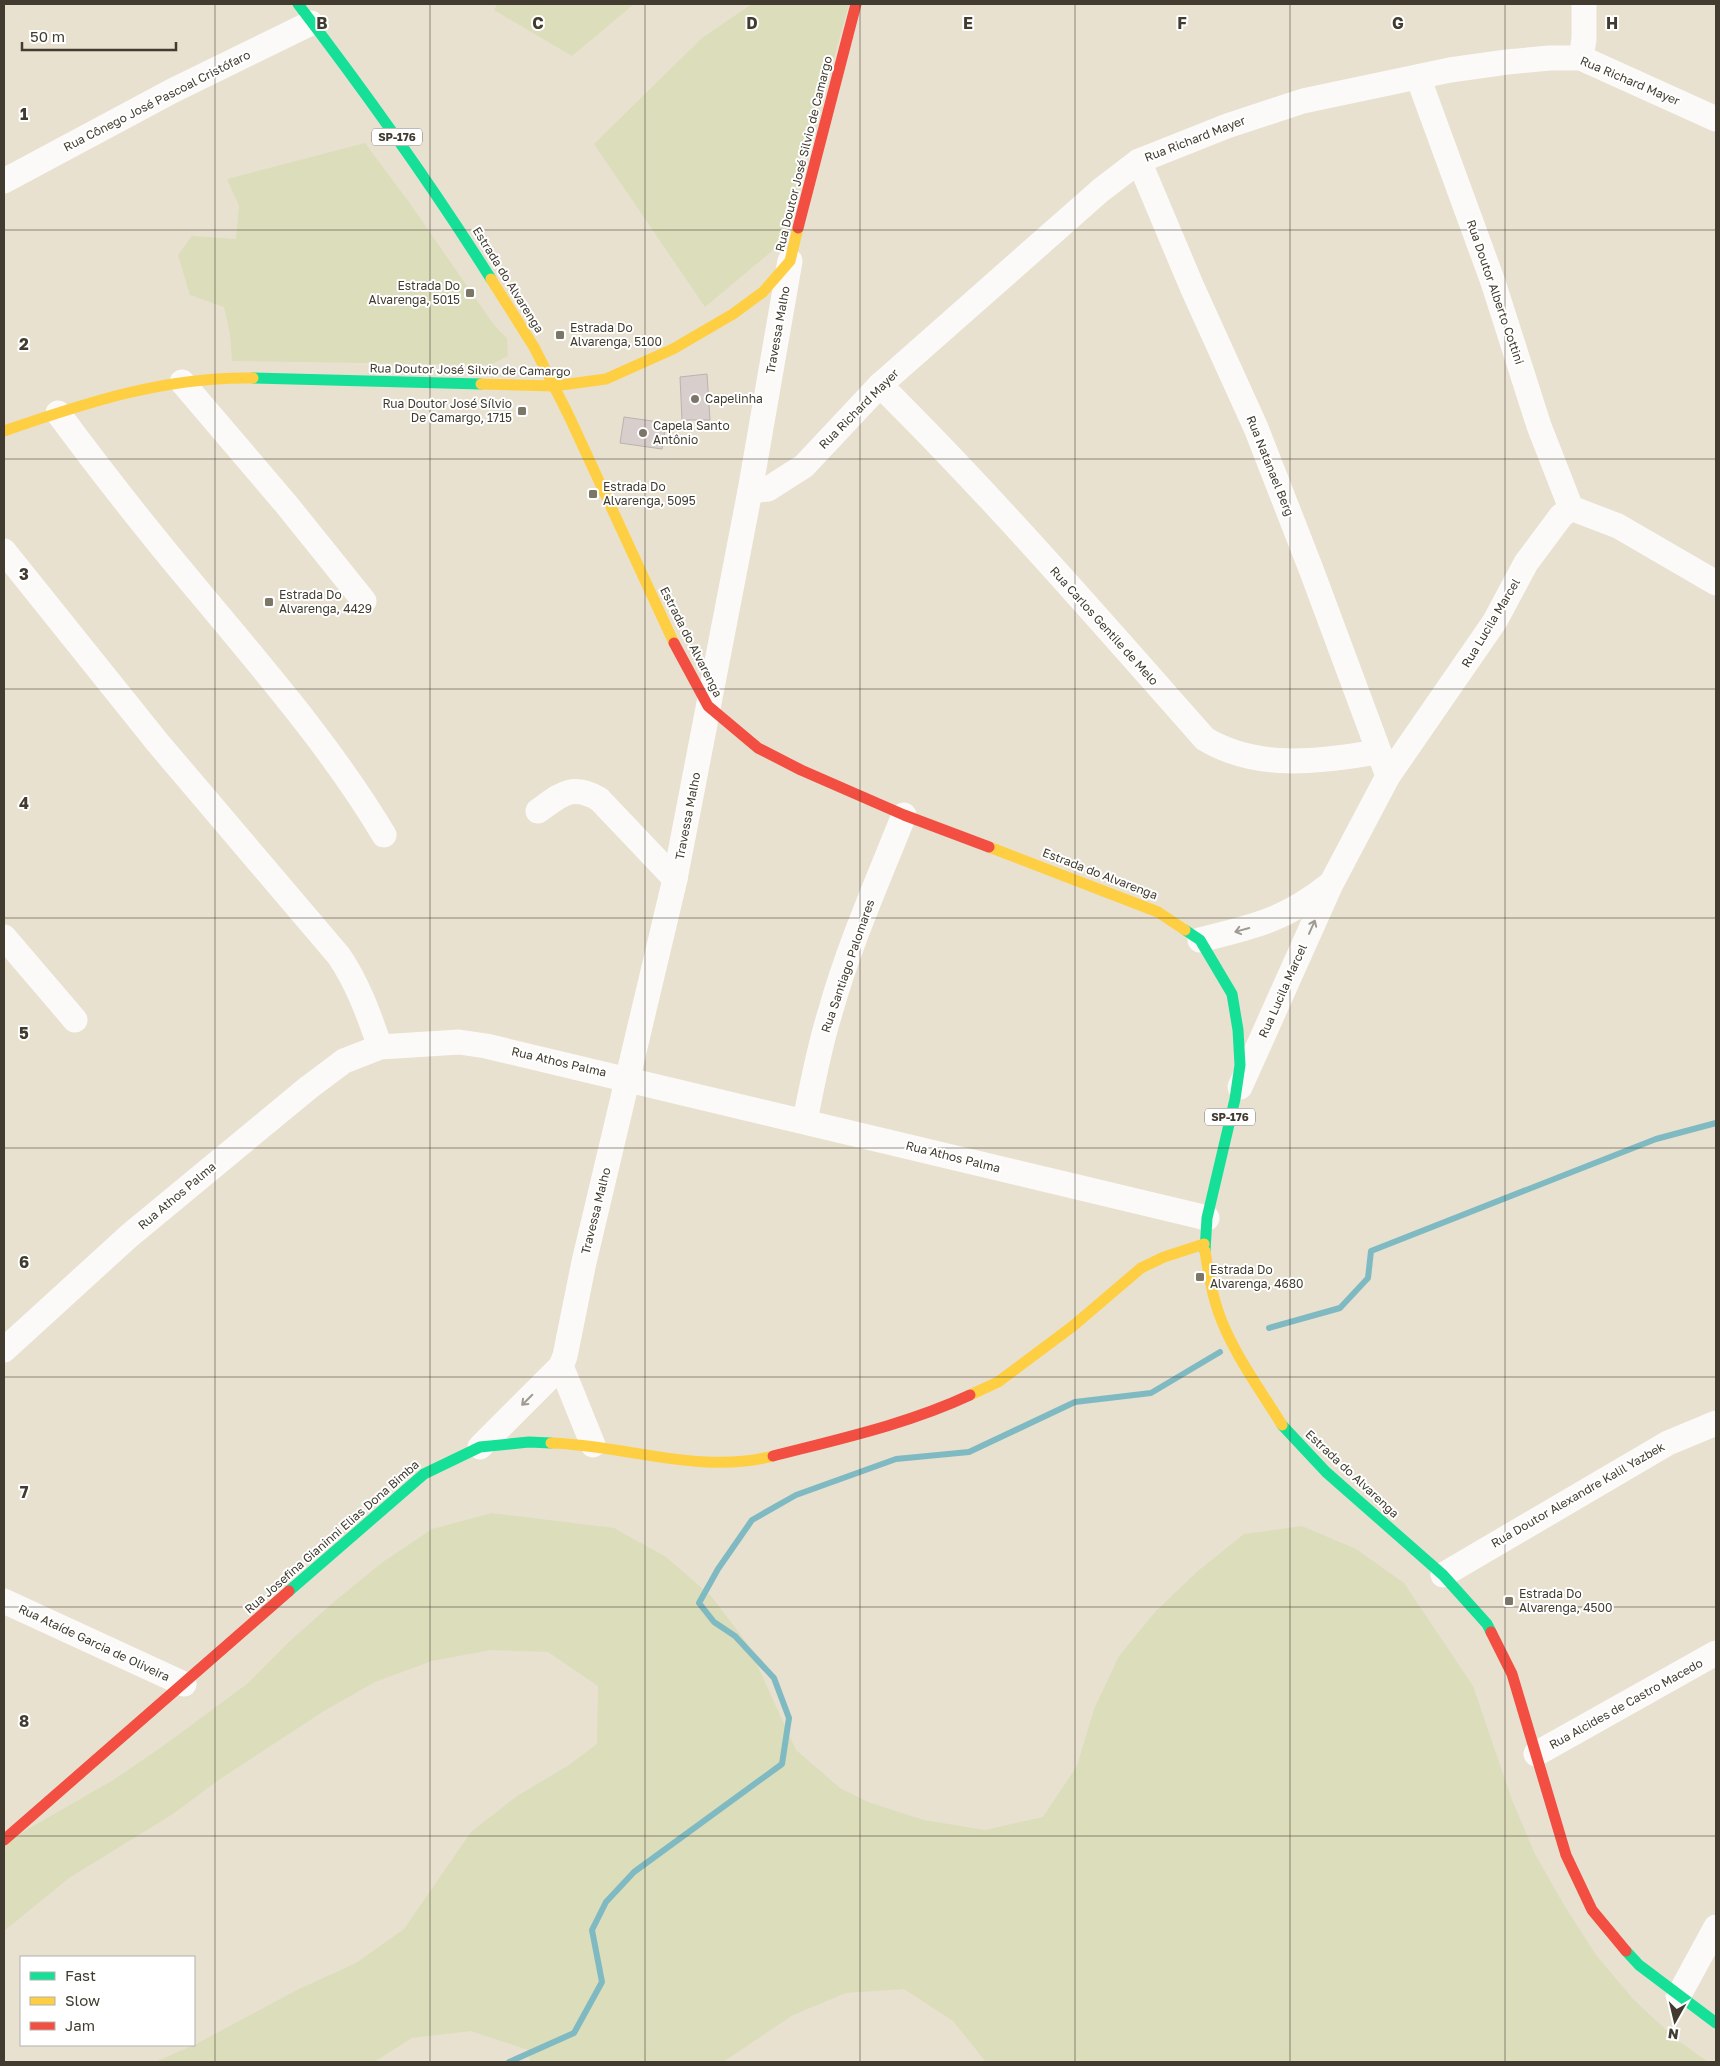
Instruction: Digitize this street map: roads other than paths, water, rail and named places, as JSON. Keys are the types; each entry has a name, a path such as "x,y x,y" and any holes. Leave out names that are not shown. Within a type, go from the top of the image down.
{"main road":[{"name":"Rua Doutor José Silvio de Camargo","path":"4,432 86,403 131,391 182,382 241,378 554,386 606,379 673,349 732,314 763,292 790,262 856,4"},
{"name":"Estrada do Alvarenga","path":"304,13 368,96 444,204 534,347 675,646 708,706 758,748 801,770 904,815 1158,912 1200,940 1219,969 1232,994 1238,1030 1240,1065 1235,1099 1207,1218 1204,1244 1218,1312 1239,1354 1285,1430 1326,1472 1442,1575 1487,1624 1512,1674 1566,1855 1592,1910 1634,1960 1716,2023"},
{"name":"Rua Josefina Gianinni Elias Dona Bimba","path":"4,1840 424,1474 461,1454 480,1447 529,1442 593,1445 643,1455 700,1462 756,1460 811,1448 938,1410 998,1382 1073,1326 1141,1268 1164,1257 1204,1244"}],"street":[{"path":"1581,58 1584,39 1584,4"},
{"name":"Rua Cônego José Pascoal Cristófaro","path":"4,181 172,91 304,13"},
{"name":"Rua Richard Mayer","path":"750,491 768,489 804,466 880,385 1101,190 1139,161 1227,126 1303,102 1418,77 1508,62 1550,58 1581,58 1716,119"},
{"name":"Rua Doutor Alberto Cottini","path":"1418,77 1493,282 1539,426 1571,508"},
{"name":"Rua Natanael Berg","path":"1139,161 1192,287 1256,428 1388,776"},
{"name":"Travessa Malho","path":"561,1366 675,879 750,491 790,262"},
{"path":"182,382 286,504 364,601"},
{"name":"Rua Carlos Gentile de Melo","path":"880,385 1026,538 1205,739 1220,748 1267,761 1307,762 1378,752"},
{"path":"58,413 141,521 289,702 360,796 384,834"},
{"path":"1571,508 1618,526 1716,583"},
{"name":"Rua Lucila Marcel","path":"1235,1099 1331,884 1388,776 1495,621 1526,562 1561,516 1571,508"},
{"path":"4,551 158,743 348,969 364,1002 380,1046"},
{"path":"538,811 563,794 572,791 588,793 599,799 675,879"},
{"name":"Rua Santiago Palomares","path":"805,1121 816,1064 830,1012 871,897 904,815"},
{"name":"Rua Lucila Marcel","path":"1200,940 1246,929 1285,915 1307,903 1331,884"},
{"path":"4,936 75,1020"},
{"name":"Rua Athos Palma","path":"4,1350 128,1236 308,1088 344,1061 380,1046 450,1042 486,1046 628,1078 706,1100 805,1121 1207,1218"},
{"path":"480,1447 561,1366 593,1445"},
{"name":"Rua Doutor Alexandre Kalil Yazbek","path":"1442,1575 1668,1443 1716,1423"},
{"name":"Rua Ataíde Garcia de Oliveira","path":"4,1601 184,1684"},
{"name":"Rua Alcides de Castro Macedo","path":"1536,1754 1716,1653"},
{"path":"1679,1995 1716,1927"}],"waterway":[{"path":"1269,1328 1340,1308 1368,1278 1371,1251 1656,1139 1716,1123"},
{"path":"509,2062 574,2033 602,1982 592,1930 606,1902 634,1872 782,1764 789,1718 774,1678 735,1636 714,1622 699,1603 718,1569 752,1520 796,1495 896,1459 969,1452 1075,1402 1151,1393 1220,1352"}],"place":[{"name":"Estrada Do Alvarenga, 5015","path":"470,293"},
{"name":"Estrada Do Alvarenga, 5100","path":"560,335"},
{"name":"Capelinha","path":"695,399"},
{"name":"Rua Doutor José Sílvio De Camargo, 1715","path":"522,411"},
{"name":"Capela Santo Antônio","path":"643,433"},
{"name":"Estrada Do Alvarenga, 5095","path":"593,494"},
{"name":"Estrada Do Alvarenga, 4429","path":"269,602"},
{"name":"Estrada Do Alvarenga, 4680","path":"1200,1277"},
{"name":"Estrada Do Alvarenga, 4500","path":"1509,1601"}]}
